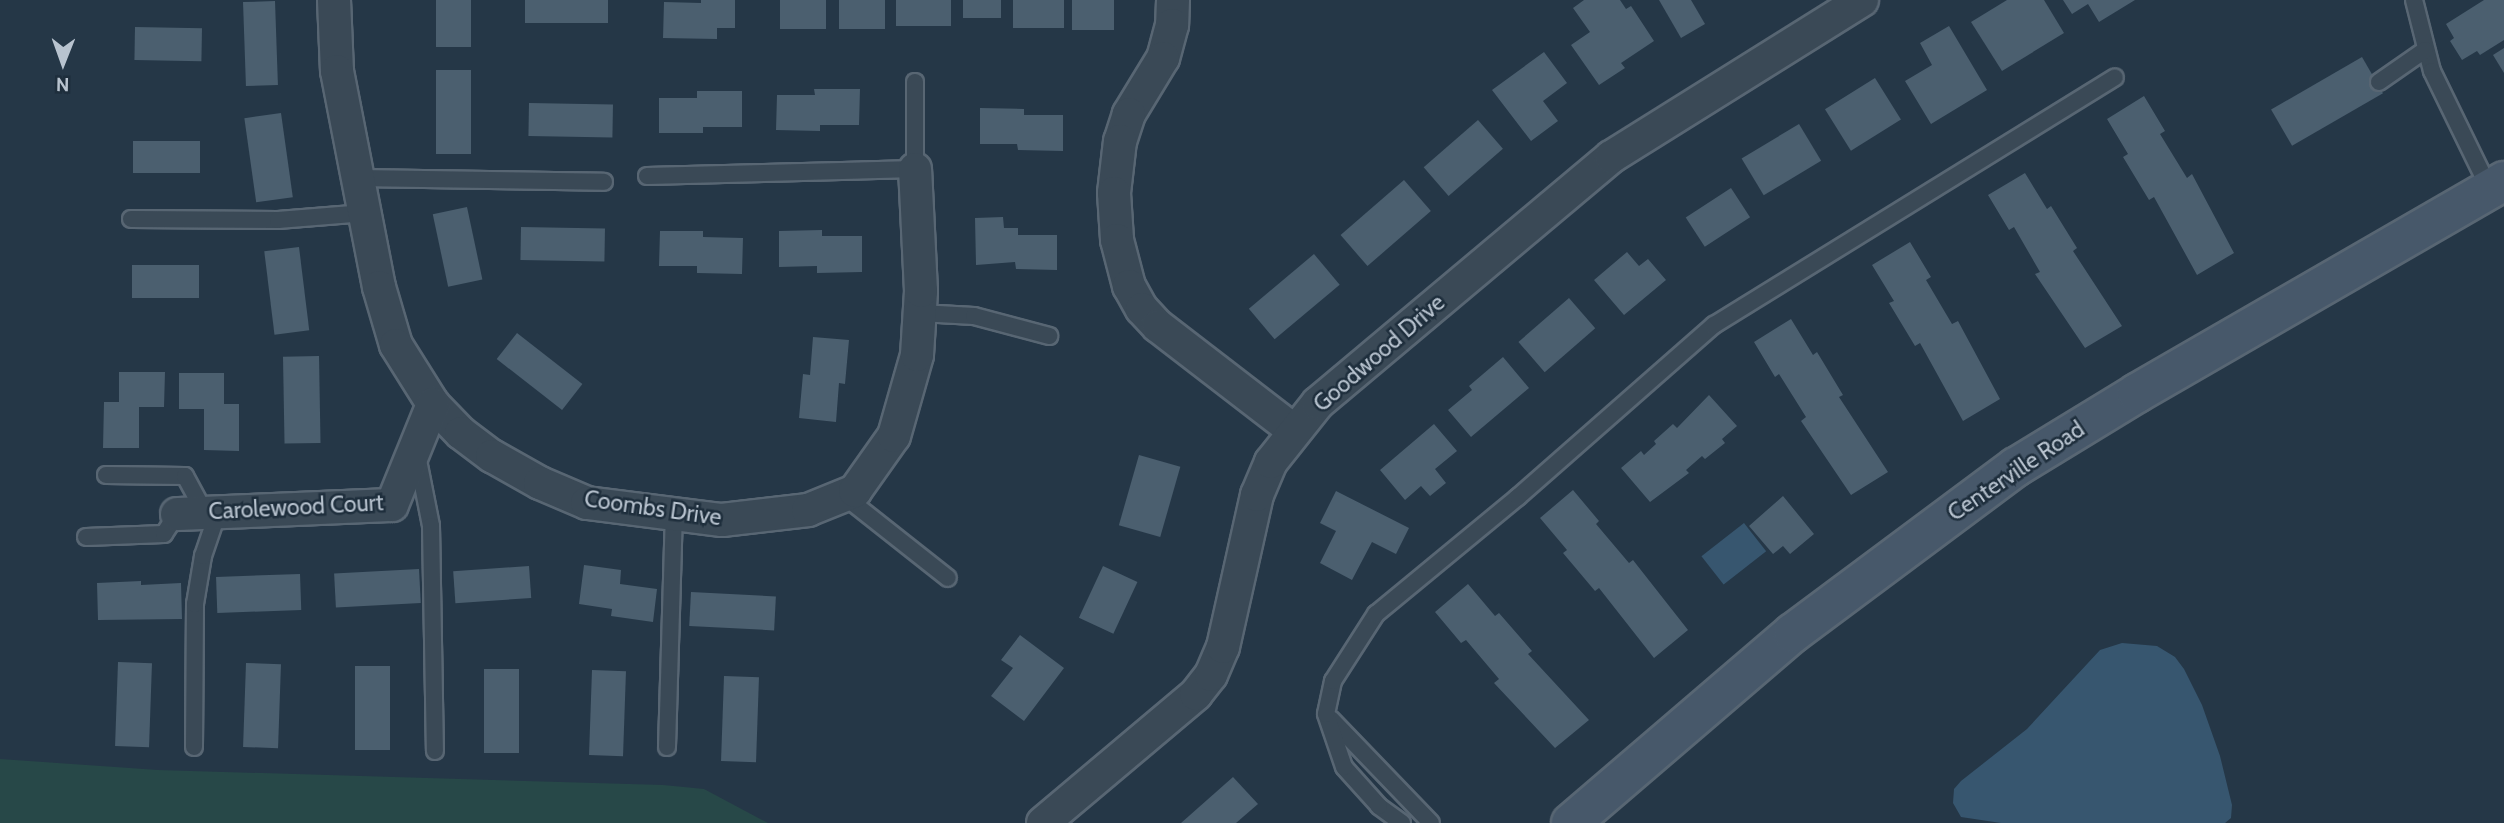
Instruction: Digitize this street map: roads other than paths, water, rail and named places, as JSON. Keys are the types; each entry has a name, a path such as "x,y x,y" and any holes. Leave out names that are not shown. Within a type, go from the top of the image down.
{"main road":[{"name":"Centerville Road","path":"1571,823 1793,633 2016,467 2137,393 2497,186"}],"street":[{"name":"Coombs Drive","path":"334,0 337,71 379,287 396,345 433,404 461,433 492,456 587,503 722,520 750,519 808,510 855,491 894,436 917,355 920,313 915,169"},
{"path":"1173,0 1172,25 1163,58 1129,114 1120,141 1114,193 1116,228 1129,286 1142,309 1157,326 1293,430"},
{"name":"Goodwood Drive","path":"1043,823 1196,694 1211,675 1223,647 1257,495 1271,462 1293,430 1318,403 1611,157 1863,0"},
{"name":"Carolewood Court","path":"200,513 392,505 433,404"}],"lane":[{"path":"2414,0 2432,71 2497,186"},
{"path":"2379,82 2426,50"},
{"path":"1402,823 1379,806 1344,768 1326,714 1333,681 1376,614 1518,497 1714,325 2115,77"},
{"path":"648,176 915,169 915,82"},
{"path":"358,178 604,182"},
{"path":"131,219 278,220 365,213"},
{"path":"920,313 974,316 1049,336"},
{"path":"414,446 431,526 435,751"},
{"path":"106,475 185,476 200,513 203,556 195,604 194,747"},
{"path":"844,496 948,578"},
{"path":"86,537 164,534 200,513"},
{"path":"667,747 674,515"},
{"path":"1326,714 1431,823"}],"water":[{"path":"1744,523 1766,551 1724,585 1701,556"},
{"path":"2122,643 2157,646 2175,657 2184,669 2202,705 2220,756 2232,805 2231,818 2225,823 2001,823 1961,817 1953,803 1954,789 1961,781 2027,729 2100,650"}]}
